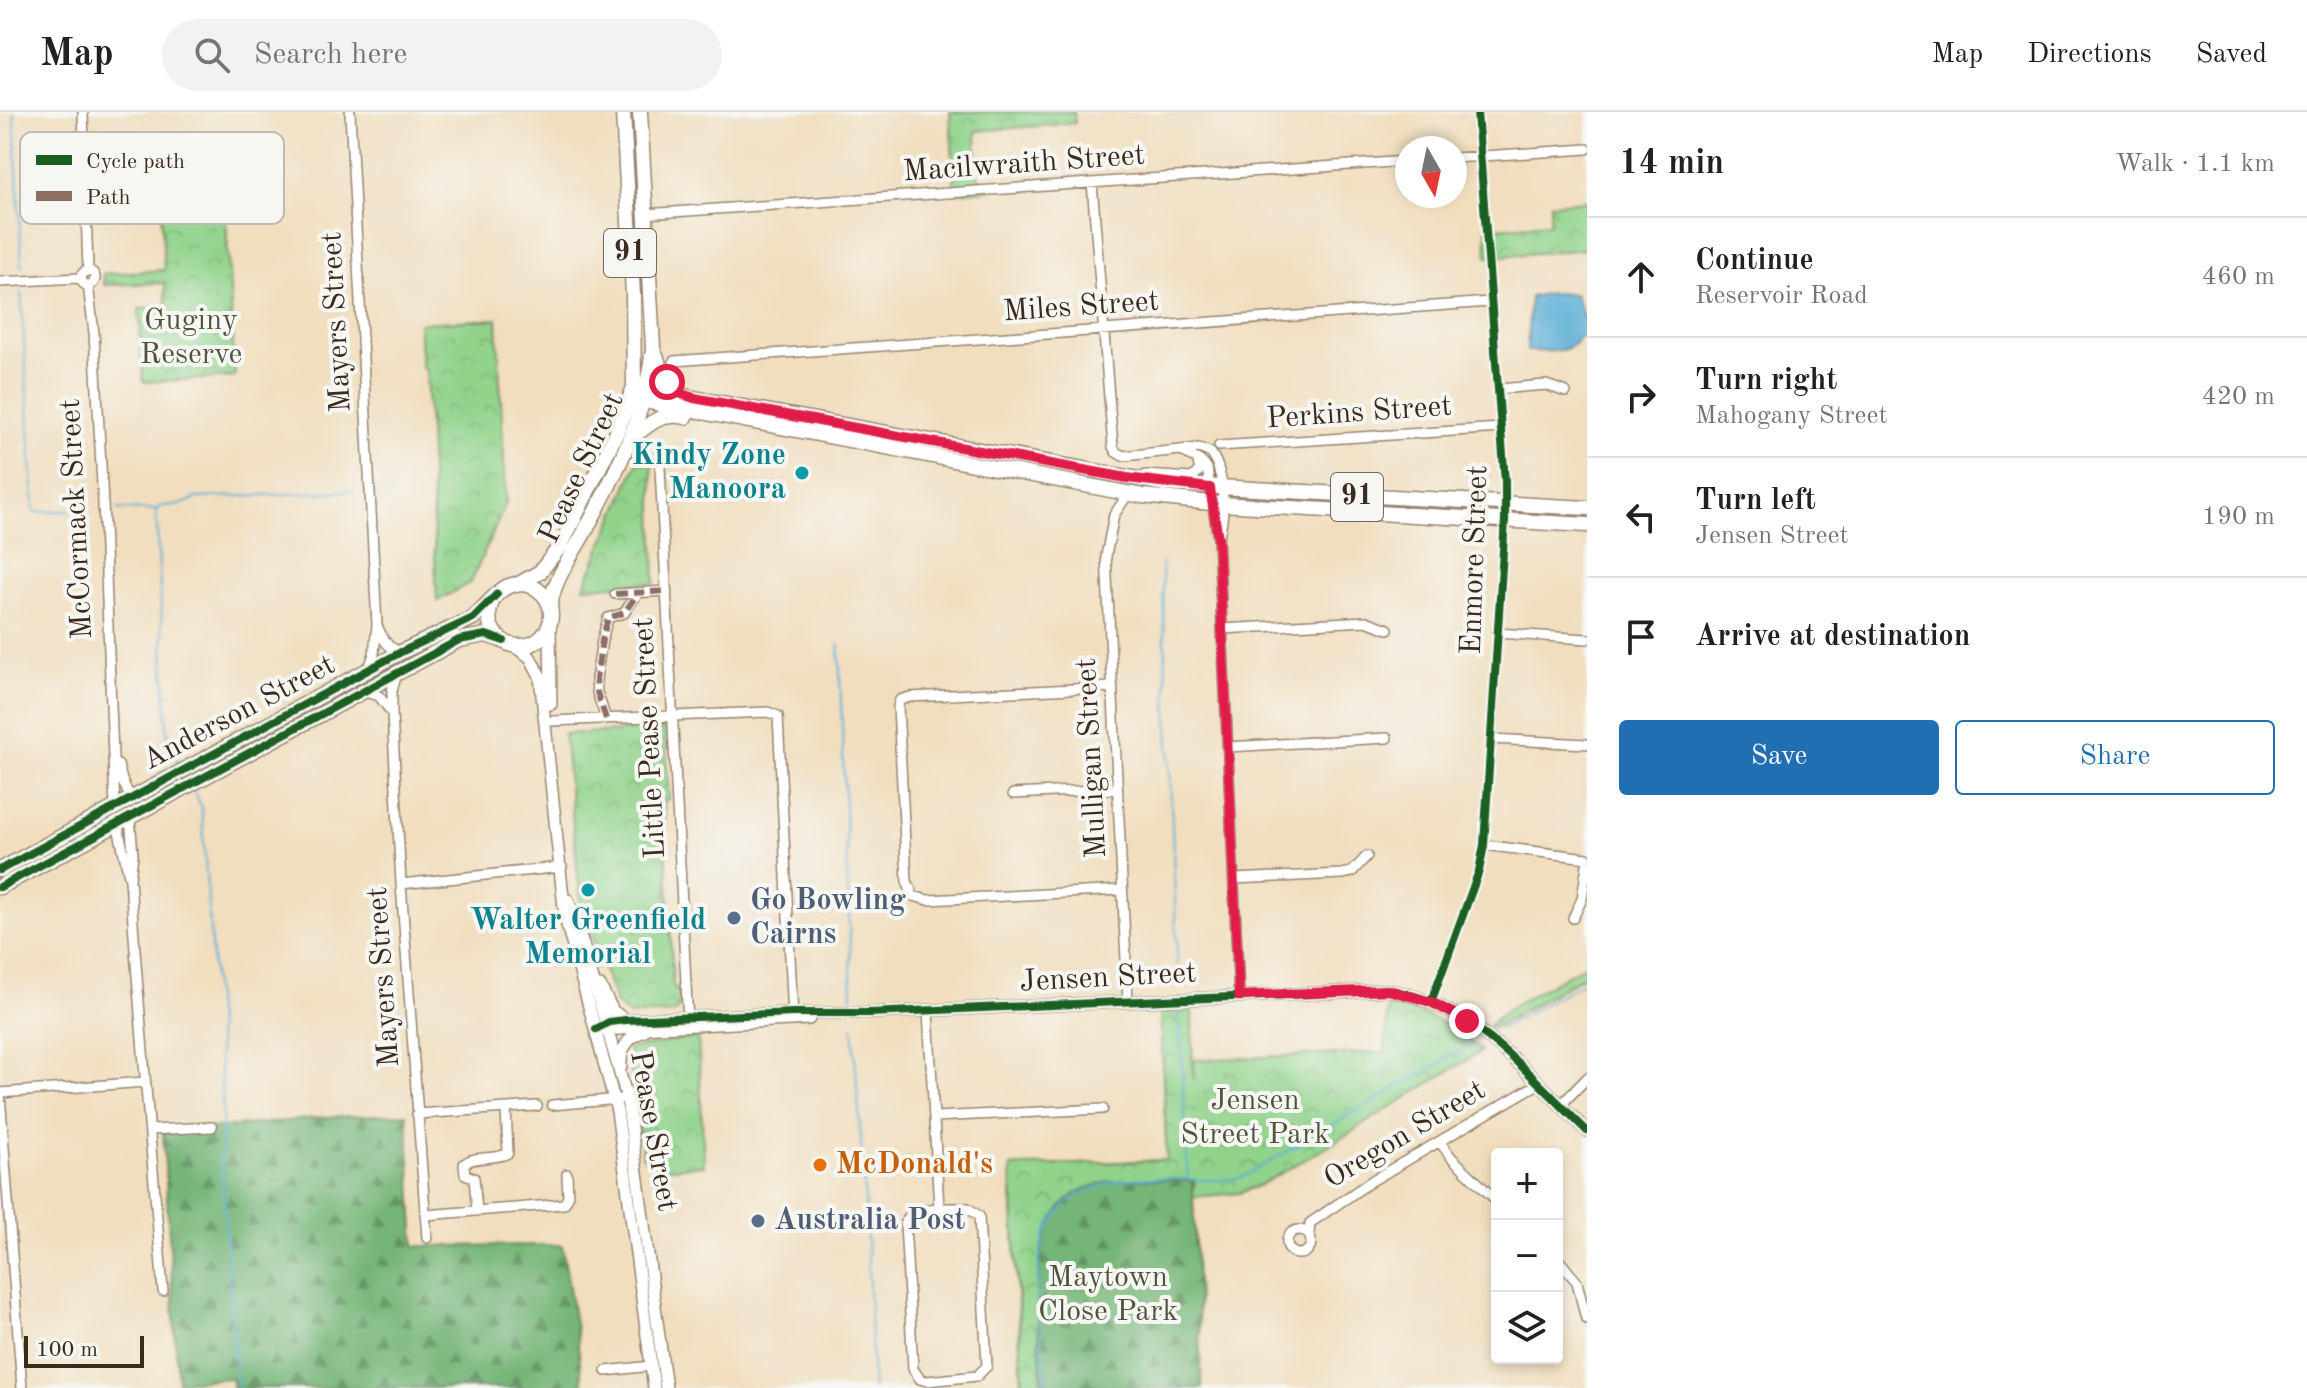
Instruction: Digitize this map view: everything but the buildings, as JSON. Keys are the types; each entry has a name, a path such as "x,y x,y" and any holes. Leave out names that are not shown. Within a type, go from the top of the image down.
{"main road":[{"name":"Pease Street","path":"517,585 540,572 558,550 616,434 642,392 626,179 626,112"},
{"name":"Pease Street","path":"550,605 559,574 584,534 630,440 653,348 640,112"},
{"name":"91","path":"653,348 666,381 686,397 1128,486 1216,496 1587,525"},
{"path":"642,392 686,397"},
{"name":"91","path":"642,392 758,423 1110,491 1128,486"},
{"path":"630,440 654,420 670,415 730,425 758,423"},
{"name":"91","path":"1216,496 1587,508"},
{"path":"517,585 537,589 550,605 547,631 536,642 527,645 508,643 496,634 490,619 491,604 497,594 517,585"},
{"name":"Anderson Street","path":"0,870 401,652 473,618 497,594"},
{"name":"Anderson Street","path":"0,887 464,638 486,635 508,643"},
{"name":"McCormack Street","path":"124,820 131,799"},
{"name":"McCormack Street","path":"115,808 124,820"}],"street":[{"name":"McCormack Street","path":"83,112 83,132"},
{"name":"Mayers Street","path":"350,112 377,625 374,654 368,671"},
{"name":"Enmore Street","path":"1431,1002 1479,871 1484,845 1505,520 1477,112"},
{"path":"1467,157 1587,149"},
{"name":"Macilwraith Street","path":"645,214 1395,162"},
{"path":"1092,183 1114,450 1127,456 1199,448 1211,453 1217,463 1216,496"},
{"name":"McCormack Street","path":"84,224 85,278 102,486 115,808"},
{"path":"0,282 85,278"},
{"name":"Miles Street","path":"674,361 1490,302"},
{"path":"1498,389 1546,385 1566,392"},
{"name":"Perkins Street","path":"1219,446 1501,428"},
{"name":"Little Pease Street","path":"659,448 688,1022"},
{"path":"1182,451 1207,468 1221,523 1218,538 1239,996"},
{"path":"1128,486 1145,475 1192,478 1200,470 1197,459"},
{"name":"Mulligan Street","path":"1128,486 1114,515 1106,556 1128,1001"},
{"name":"Mulligan Street","path":"1110,491 1114,515"},
{"path":"615,594 667,591"},
{"path":"606,719 596,687 602,640 608,618 624,613 638,593"},
{"path":"1222,629 1366,621 1388,629"},
{"name":"Pease Street","path":"550,623 548,721 566,924 621,1072 627,1176 654,1388"},
{"path":"377,625 387,644 401,652"},
{"path":"1497,633 1587,639"},
{"name":"Pease Street","path":"508,643 527,654 539,670 548,721"},
{"name":"Mayers Street","path":"397,673 393,685 392,713 401,884 427,1238"},
{"path":"1113,687 910,697 900,700 898,706 907,881 913,896 928,900 1122,890"},
{"path":"362,692 379,696 392,713"},
{"path":"548,721 768,712 778,716 793,1016"},
{"path":"1227,747 1387,738"},
{"path":"1491,739 1587,744"},
{"name":"McCormack Street","path":"114,750 120,776 131,799"},
{"path":"1013,794 1117,789"},
{"name":"McCormack Street","path":"124,820 133,855 130,879 163,1291"},
{"path":"1484,845 1587,858"},
{"path":"1234,879 1342,874 1352,872 1367,856"},
{"path":"1573,918 1582,899 1587,865"},
{"path":"401,884 562,867"},
{"name":"Pease Street","path":"563,888 588,961 621,1099 666,1388"},
{"path":"588,961 610,1006 626,1020"},
{"name":"Jensen Street","path":"603,1028 626,1020 688,1022 1378,989 1431,1002 1476,1028 1587,1131"},
{"path":"928,1011 939,1208"},
{"name":"Jensen Street","path":"603,1028 648,1029 688,1022"},
{"path":"621,1072 620,1056 625,1046 633,1036 648,1029"},
{"path":"1560,1106 1587,1078"},
{"path":"22,1388 0,1093 145,1082"},
{"name":"Oregon Street","path":"1309,1235 1308,1229 1313,1219 1373,1180 1538,1084"},
{"path":"552,1105 621,1099"},
{"path":"417,1114 537,1106"},
{"path":"477,1211 474,1178 465,1174 464,1164 469,1159 501,1157 508,1153 506,1109"},
{"path":"934,1117 1103,1109"},
{"path":"150,1130 212,1127"},
{"path":"1440,1142 1451,1157 1491,1195"},
{"path":"425,1215 564,1204 568,1197 567,1174"},
{"path":"939,1208 968,1208 979,1216 987,1366 977,1376 927,1381 920,1379 913,1369 905,1223 916,1211 939,1208"},
{"path":"1292,1232 1302,1231 1309,1235 1311,1241 1302,1254 1296,1254 1287,1245 1287,1238 1292,1232 1313,1219"},
{"path":"1563,1265 1577,1282 1586,1319"},
{"path":"606,1371 651,1366"}],"green space":[{"path":"950,112 1074,112 1075,123 976,131 977,175 988,190 955,193"},
{"path":"1587,201 1587,249 1487,257 1486,229 1550,223 1550,204"},
{"name":"Guginy Reserve","path":"162,224 226,224 235,377 143,382 139,309 166,307 165,283 104,285 103,274 164,270"},
{"path":"497,319 506,503 471,582 437,601 426,369 422,368 419,323"},
{"path":"652,462 655,583 584,587 637,463"},
{"path":"665,729 669,798 664,803 673,986 679,993 680,1006 674,1013 629,1015 616,1004 581,905 564,734"},
{"path":"1587,964 1587,974 1494,1028 1488,1026 1509,1008"},
{"name":"Jensen Street Park","path":"1388,1005 1438,1021 1461,1034 1481,1051 1327,1147 1260,1185 1239,1193 1193,1197 1194,1181 1157,1179 1109,1182 1071,1197 1054,1217 1044,1243 1039,1272 1037,1303 1042,1388 1023,1388 1011,1167 1167,1160 1160,1013 1192,1011 1193,1081 1194,1060 1385,1052"},
{"name":"Maytown Close Park","path":"1192,1011 1193,1197 1202,1388 1022,1388 1011,1167 1167,1160 1160,1013"},
{"path":"698,1037 704,1165 651,1167 643,1157 628,1049"},
{"path":"407,1114 415,1246 562,1245 583,1388 233,1388 231,1378 178,1382 163,1133 328,1117"}],"water":[{"path":"1550,293 1575,294 1587,327 1575,343 1563,350 1527,351 1530,297"}],"waterway":[{"path":"14,112 22,267"},
{"path":"21,292 34,509 36,512 88,510"},
{"path":"117,509 156,510 161,506 180,505 197,498 352,491"},
{"path":"156,510 168,740 180,765"},
{"path":"1162,563 1178,982"},
{"path":"839,644 852,997"},
{"path":"194,792 201,806 203,830 223,1110 221,1159 237,1388"},
{"path":"1499,1029 1587,980"},
{"path":"1179,1013 1188,1179"},
{"path":"853,1027 866,1213 873,1388"},
{"path":"1046,1388 1039,1319 1040,1255 1049,1227 1066,1204 1093,1188 1133,1179 1215,1180 1243,1177 1474,1043"}],"marked path":[{"path":"615,594 667,591"},
{"path":"606,719 596,679 602,640 608,618 624,613 638,593"}],"cycle path":[{"path":"1431,1002 1479,871 1484,845 1505,520 1505,482 1477,112"},
{"path":"0,870 401,652 473,618 497,594"},
{"path":"0,887 459,640 486,635 504,641"},
{"path":"596,1029 609,1022 626,1020 869,1013 1388,990 1418,997 1472,1026 1497,1044 1587,1131"}],"place":[{"name":"Kindy Zone Manoora","path":"802,473"},
{"name":"Walter Greenfield Memorial","path":"588,890"},
{"name":"Go Bowling Cairns","path":"734,918"},
{"name":"McDonald's","path":"820,1165"},
{"name":"Australia Post","path":"758,1221"}],"route":[{"path":"667,382 676,392 694,398 1127,478 1210,488 1218,538 1239,996 1388,990 1431,1002 1467,1021"}]}
